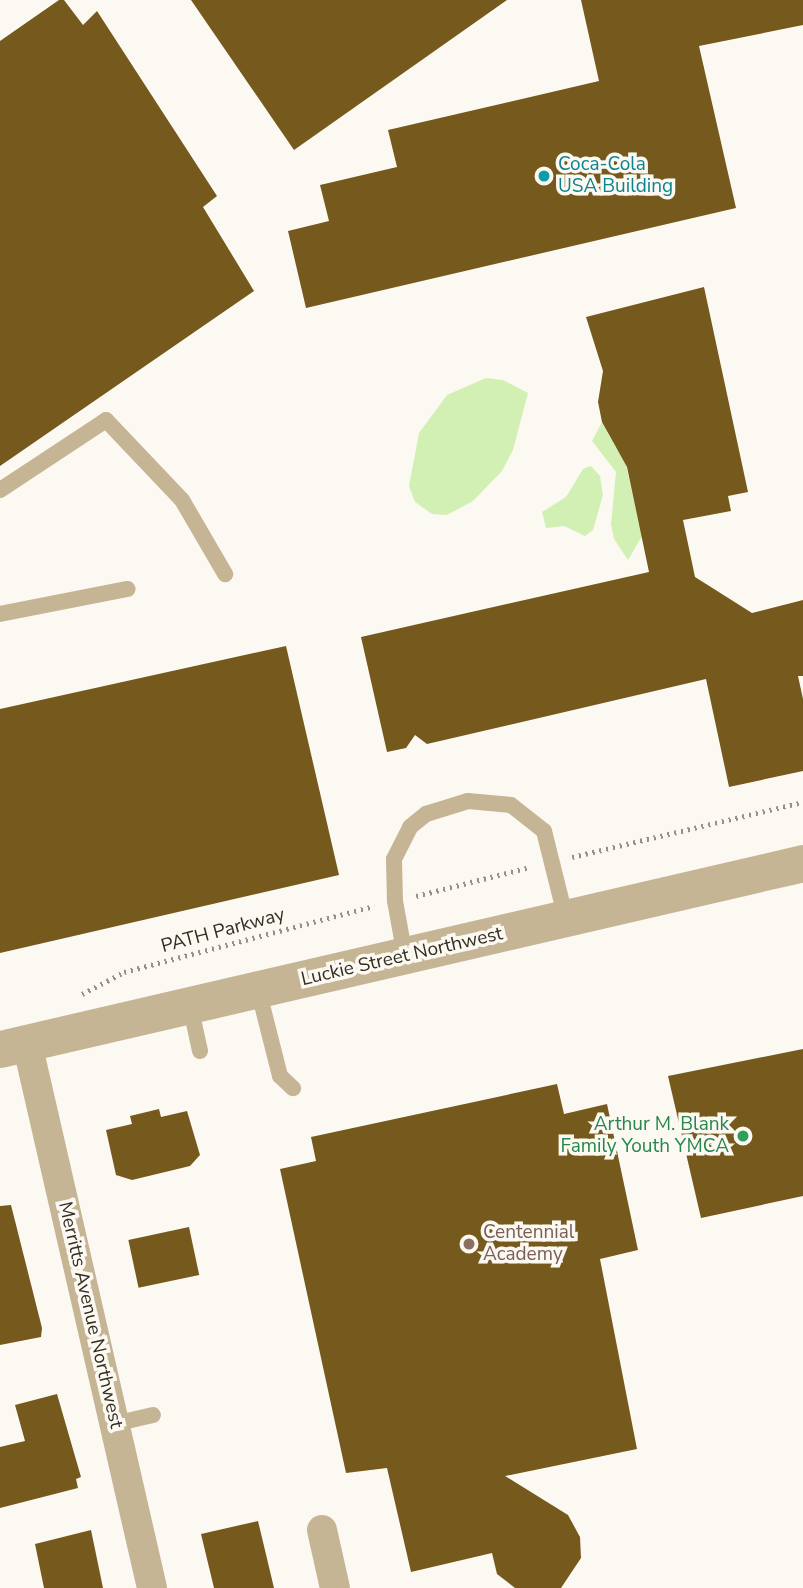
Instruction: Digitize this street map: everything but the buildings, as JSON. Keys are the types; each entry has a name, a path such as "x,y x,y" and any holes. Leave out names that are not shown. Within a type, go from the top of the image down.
{"street":[{"name":"Luckie Street Northwest","path":"13,1046 803,863"},
{"name":"Merritts Avenue Northwest","path":"13,1046 114,1424 152,1588"},
{"path":"322,1530 335,1588"}],"lane":[{"path":"0,490 106,420 181,500 225,574"},
{"path":"0,614 128,589"},
{"path":"405,956 394,901 394,859 410,827 426,814 449,805 498,801 530,816 545,834 566,919"},
{"path":"258,989 280,1076 293,1088"},
{"path":"190,1005 200,1051"},
{"path":"114,1424 153,1415"}],"path":[{"path":"570,857 803,802"},
{"path":"411,897 536,865"},
{"name":"PATH Parkway","path":"79,996 124,972 379,905"}],"green space":[{"path":"486,378 503,380 528,393 513,450 502,471 473,501 447,515 432,514 415,502 409,486 419,433 447,395"},
{"path":"602,422 617,450 622,448 641,531 645,531 628,560 614,539 611,524 616,472 592,441"},
{"path":"591,466 600,476 603,495 593,530 585,536 564,526 546,528 542,512 566,497 583,469"}],"place":[{"name":"Coca-Cola USA Building","path":"544,176"},
{"name":"Arthur M. Blank Family Youth YMCA","path":"743,1136"},
{"name":"Centennial Academy","path":"469,1244"}]}
